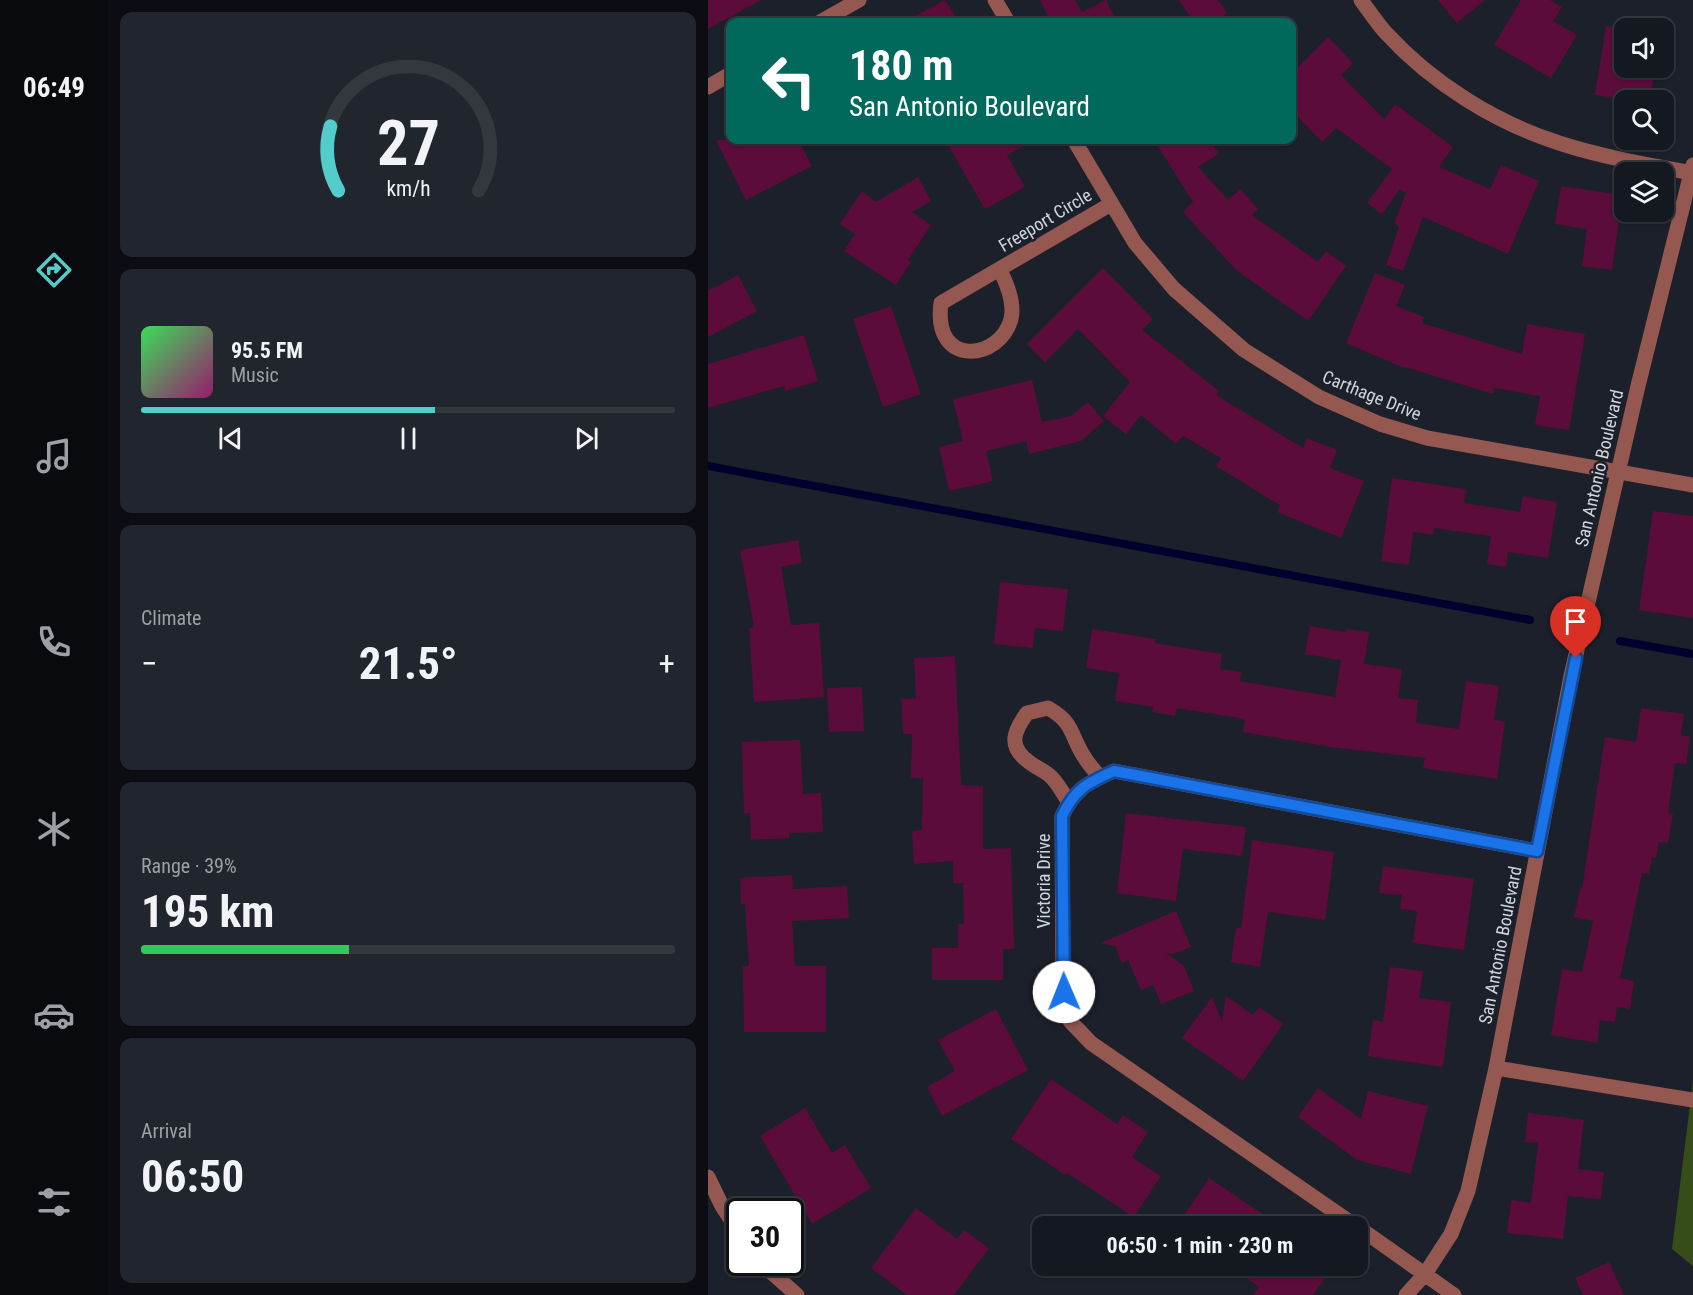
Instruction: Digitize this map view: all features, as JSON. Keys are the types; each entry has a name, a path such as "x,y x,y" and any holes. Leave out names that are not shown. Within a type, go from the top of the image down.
{"street":[{"path":"827,18 859,0"},
{"path":"995,0 1006,18"},
{"path":"1361,0 1384,32 1413,60 1456,93 1507,122 1558,143 1635,162 1692,170"},
{"path":"708,87 726,76"},
{"name":"Carthage Drive","path":"1076,144 1136,243 1174,289 1244,350 1319,397 1380,423 1427,438 1693,485"},
{"name":"San Antonio Boulevard","path":"1406,1295 1425,1274 1451,1234 1468,1191 1496,1068 1571,676 1692,170"},
{"name":"Freeport Circle","path":"999,270 1006,283 1011,306 1011,318 1006,333 995,343 980,349 967,352 953,348 944,336 939,320 941,303 1111,204"},
{"path":"1100,777 1084,757 1071,728 1061,715 1048,708 1027,713 1016,729 1014,739 1017,749 1026,760 1050,775 1069,802 1085,784 1114,771 1537,851"},
{"name":"Victoria Drive","path":"1069,802 1062,816 1062,827 1064,992 1070,1021 1091,1043 1341,1216"},
{"path":"1496,1068 1693,1100"},
{"path":"708,1177 726,1212"},
{"name":"Victoria Drive","path":"1368,1235 1454,1295"},
{"path":"776,1276 797,1295"}],"green space":[{"path":"1693,1081 1693,1266 1672,1249"}],"building":[{"path":"708,0 761,0 726,18 708,29"},
{"path":"945,0 956,18 911,18"},
{"path":"1040,0 1075,0 1082,12 1106,0 1115,18 1049,18"},
{"path":"1179,0 1218,0 1227,13 1220,18 1191,18"},
{"path":"1438,0 1485,0 1457,23"},
{"path":"1521,0 1550,0 1562,7 1553,21 1577,35 1551,78 1494,45"},
{"path":"1606,26 1614,27 1614,78 1653,78 1652,90 1614,90 1614,98 1595,95"},
{"path":"1328,37 1353,63 1341,75 1384,119 1395,104 1453,147 1439,167 1490,189 1501,165 1539,181 1508,254 1423,217 1403,271 1386,265 1399,227 1394,223 1406,193 1400,189 1382,214 1367,203 1392,169 1336,128 1322,142 1296,115 1296,69"},
{"path":"716,140 726,140 726,144 800,144 812,166 746,200"},
{"path":"947,144 1028,144 1007,155 1025,187 985,209"},
{"path":"1157,144 1213,144 1219,154 1198,167 1228,200 1240,189 1258,209 1252,215 1318,262 1326,251 1346,266 1308,321 1236,270 1183,212 1193,202"},
{"path":"918,177 931,201 912,212 931,225 908,260 911,262 896,285 844,251 855,234 840,224 862,191 876,202"},
{"path":"1561,186 1614,194 1611,213 1614,213 1614,222 1619,222 1612,270 1582,266 1587,229 1555,224"},
{"path":"1103,268 1153,319 1142,330 1219,391 1216,395 1303,448 1307,438 1337,450 1330,468 1364,481 1341,538 1277,512 1280,505 1216,466 1221,458 1183,436 1176,444 1141,415 1126,434 1103,416 1130,382 1078,329 1045,362 1027,344"},
{"path":"1375,273 1405,285 1396,306 1424,317 1422,323 1522,354 1527,324 1585,334 1569,430 1535,425 1540,396 1494,388 1493,394 1404,368 1346,343"},
{"path":"738,275 757,311 708,337 708,291"},
{"path":"891,306 921,394 883,407 853,319"},
{"path":"804,335 818,381 785,391 784,386 708,408 708,364"},
{"path":"1032,380 1042,422 1071,416 1088,402 1104,421 1081,441 1029,454 1026,441 986,451 993,481 949,491 939,447 963,441 953,399"},
{"path":"1392,478 1466,489 1464,503 1520,512 1523,496 1557,502 1548,558 1508,552 1506,567 1487,564 1491,536 1434,528 1433,535 1413,532 1409,565 1381,561"},
{"path":"1653,511 1693,516 1693,618 1639,610"},
{"path":"798,540 802,563 781,567 791,625 819,623 824,697 754,702 749,628 754,627 740,550"},
{"path":"1000,582 1068,589 1063,631 1035,628 1033,648 994,644"},
{"path":"1310,626 1346,632 1347,629 1369,632 1364,664 1402,669 1398,698 1418,700 1416,723 1459,729 1466,681 1499,686 1494,720 1505,721 1497,779 1423,768 1425,758 1331,747 1243,732 1245,719 1177,708 1175,716 1152,712 1153,707 1115,701 1119,673 1086,668 1092,629 1156,639 1155,643 1222,654 1220,669 1241,672 1240,681 1335,697 1341,660 1305,654"},
{"path":"955,656 961,785 983,786 983,849 1011,848 1014,949 1003,949 1003,980 932,980 932,948 958,948 958,924 964,924 963,883 953,883 953,861 914,864 912,831 922,830 923,779 911,778 912,734 903,734 901,699 916,698 914,658"},
{"path":"862,687 864,731 829,732 827,688"},
{"path":"1641,708 1684,714 1681,735 1690,737 1686,764 1675,763 1668,813 1673,814 1668,843 1659,842 1656,858 1652,857 1649,874 1642,873 1620,978 1634,981 1630,1009 1617,1007 1615,1022 1600,1020 1597,1043 1551,1035 1562,969 1582,972 1593,921 1574,917 1580,889 1582,889 1605,737 1636,742"},
{"path":"800,740 803,794 821,793 823,832 789,833 789,838 751,840 750,813 744,814 742,742"},
{"path":"1126,813 1246,827 1242,856 1183,849 1176,901 1117,893"},
{"path":"1252,840 1334,852 1325,920 1268,912 1260,967 1231,962 1236,928 1241,928"},
{"path":"1383,866 1474,879 1464,950 1413,943 1417,911 1400,909 1402,895 1379,893"},
{"path":"792,875 793,889 847,886 849,918 792,921 795,966 826,966 826,1032 744,1032 743,966 749,966 745,904 741,904 740,878"},
{"path":"1176,911 1191,947 1173,954 1166,953 1184,966 1194,991 1161,1004 1153,985 1141,990 1128,960 1122,963 1115,946 1100,943"},
{"path":"1390,967 1423,971 1419,998 1451,1002 1443,1067 1368,1056 1373,1020 1383,1022"},
{"path":"1226,996 1253,1015 1259,1007 1283,1024 1243,1081 1182,1038 1212,997 1222,1021"},
{"path":"996,1009 1028,1070 942,1116 927,1087 955,1071 938,1040"},
{"path":"1051,1079 1117,1124 1123,1115 1148,1132 1132,1157 1161,1176 1132,1216 1011,1139"},
{"path":"1318,1088 1361,1119 1368,1091 1428,1106 1411,1174 1357,1160 1298,1117"},
{"path":"805,1108 832,1153 845,1145 871,1188 812,1224 804,1210 804,1198 797,1198 760,1136"},
{"path":"1528,1113 1584,1120 1578,1169 1604,1172 1601,1199 1568,1196 1563,1239 1507,1233 1511,1200 1531,1203 1538,1143 1525,1142"},
{"path":"1209,1178 1266,1216 1183,1216"},
{"path":"916,1208 957,1239 964,1230 989,1248 954,1295 907,1295 871,1268"},
{"path":"1609,1262 1624,1295 1583,1295 1575,1278"},
{"path":"1244,1276 1327,1276 1313,1295 1253,1295 1259,1287"}],"waterway":[{"path":"708,466 1530,620"},
{"path":"1620,641 1693,654"}],"route":[{"path":"1064,992 1062,816 1073,796 1085,784 1114,771 1537,851 1576,658"}]}
